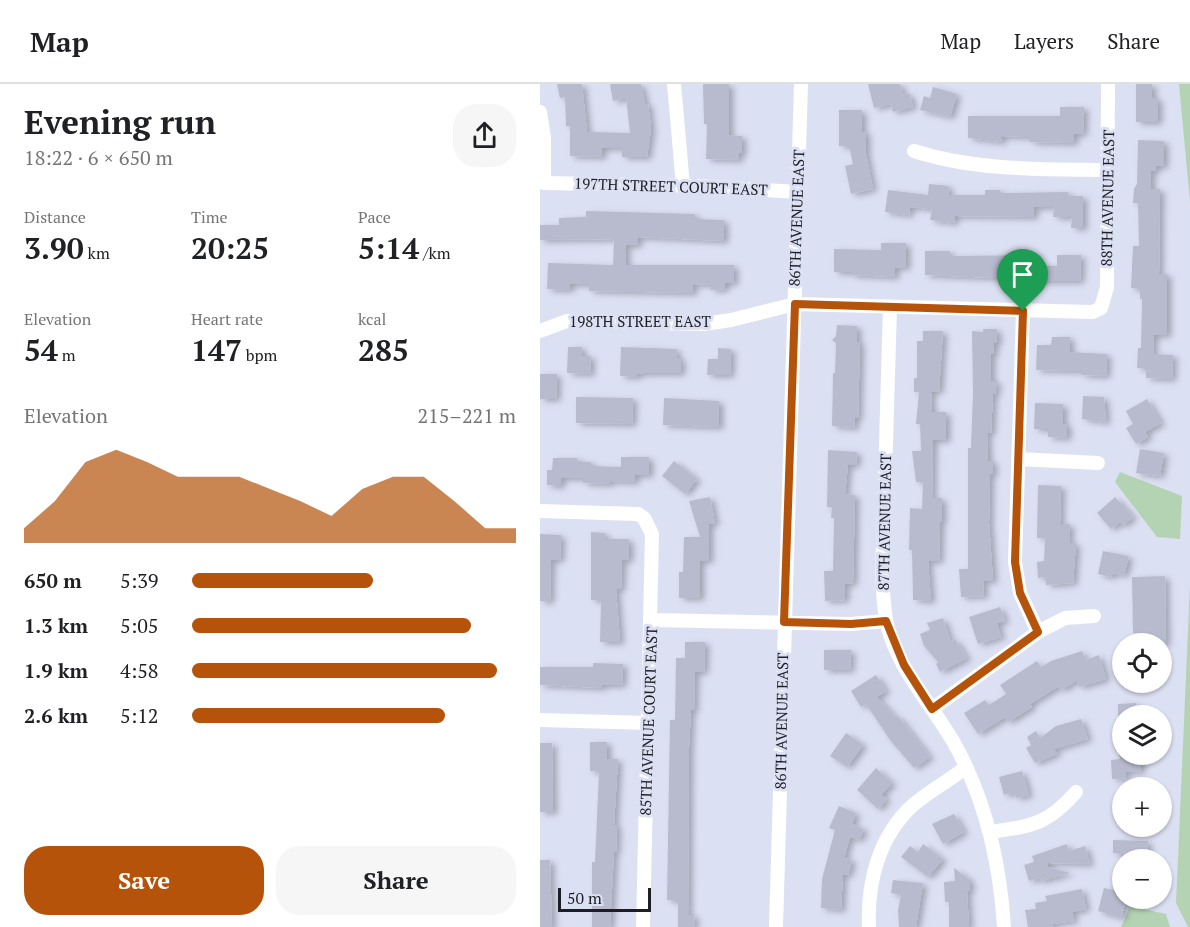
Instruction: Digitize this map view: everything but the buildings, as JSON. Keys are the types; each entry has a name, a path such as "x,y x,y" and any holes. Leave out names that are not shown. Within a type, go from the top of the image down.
{"street":[{"path":"674,84 683,186"},
{"name":"86TH AVENUE EAST","path":"776,927 801,84"},
{"name":"88TH AVENUE EAST","path":"1099,309 1104,303 1107,287 1108,84"},
{"name":"197TH STREET COURT EAST","path":"540,111 544,138 544,183 683,186 798,192"},
{"path":"915,151 944,160 994,166 1109,170"},
{"name":"198TH STREET EAST","path":"540,331 567,321 704,324 731,320 795,304 1085,314 1099,309"},
{"name":"87TH AVENUE EAST","path":"890,307 882,579 886,621 904,665 966,767 990,832 998,865 1004,927"},
{"path":"1023,311 1016,571 1020,593 1038,632"},
{"path":"1018,459 1098,463"},
{"name":"85TH AVENUE COURT EAST","path":"540,511 631,513 644,518 649,524 654,543 643,927"},
{"path":"932,709 1038,632 1065,618 1094,616"},
{"path":"652,620 851,624 886,621"},
{"path":"540,720 650,723"},
{"path":"869,927 869,891 876,862 887,838 912,806 966,767"},
{"path":"990,832 1039,823 1054,815 1076,792"}],"green space":[{"path":"1179,84 1190,84 1190,202"},
{"path":"1120,472 1182,496 1180,539 1157,537 1115,482"},
{"path":"1190,585 1190,927 1188,927 1176,903"},
{"path":"1129,909 1144,909 1166,914 1170,927 1121,927"}],"route":[{"path":"795,304 1023,311 1015,562 1020,593 1038,632 932,709 904,665 886,621 851,624 784,622 795,304"}]}
